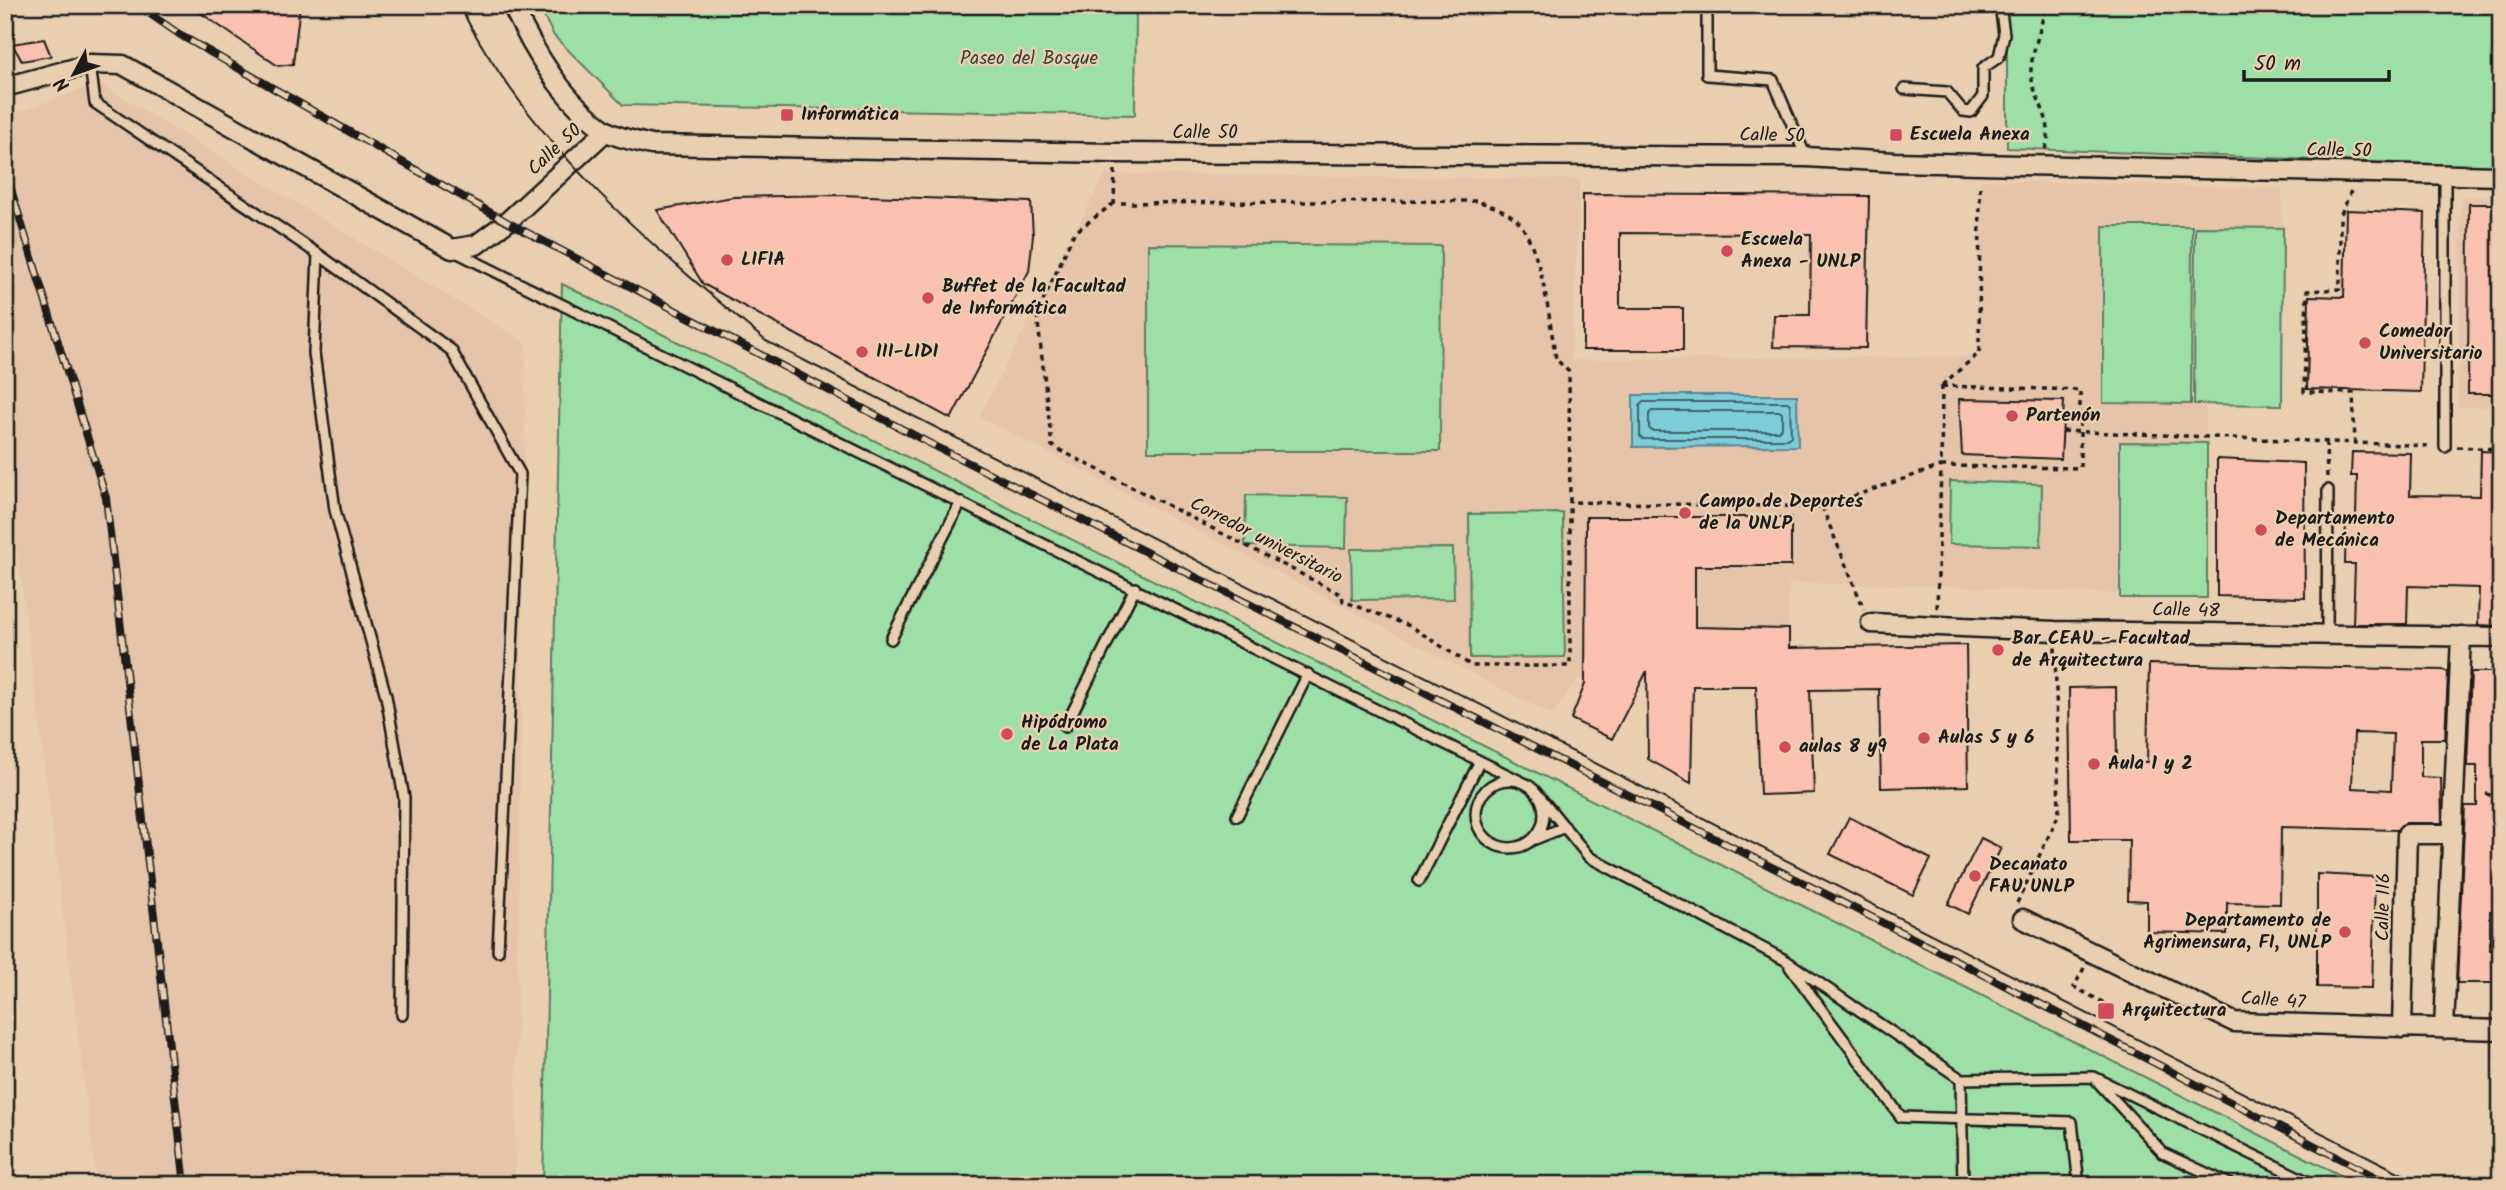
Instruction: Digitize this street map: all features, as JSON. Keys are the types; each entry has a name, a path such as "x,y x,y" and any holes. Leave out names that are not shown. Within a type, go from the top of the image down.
{"street":[{"path":"512,5 529,41 567,95 606,131"},
{"path":"5,87 90,64 123,65 452,250"},
{"name":"Calle 50","path":"452,250 476,245 507,222 606,131 651,145 1115,153 1806,157 2501,176"},
{"name":"Calle 48","path":"1871,623 2055,631 2501,637"},
{"path":"2444,1029 2460,636"},
{"name":"Calle 116","path":"2402,1028 2407,834 2453,834"},
{"name":"Calle 47","path":"2019,913 2091,953 2234,1022 2501,1030"}],"lane":[{"path":"1707,5 1707,75 1773,80 1806,157"},
{"path":"1903,89 1947,92 1963,111 1971,113 1983,96 1983,68 2000,57 2004,34 2000,5"},
{"path":"90,64 94,103 318,254 451,350 520,474 498,951"},
{"path":"2445,174 2445,447"},
{"path":"452,250 1526,784 1535,791 1589,857 1785,960 1961,1079 2094,1077 2315,1185"},
{"path":"318,254 314,353 335,510 386,695 404,798 402,1015"},
{"path":"2327,634 2328,489"},
{"path":"891,639 961,502"},
{"path":"1065,727 1135,588"},
{"path":"1237,816 1308,674"},
{"path":"1419,881 1480,761"},
{"path":"1526,784 1505,780 1495,783 1479,798 1476,819 1485,838 1494,844 1517,848 1565,827"},
{"path":"1528,844 1542,825 1544,813 1535,791"},
{"path":"1785,960 1901,1117 2072,1122 2079,1185"},
{"path":"2094,1077 2163,1153 2230,1184"},
{"path":"1961,1079 1963,1185"}],"path":[{"path":"2039,164 2051,135 2031,70 2043,26 2045,5"},
{"path":"1114,203 1115,153"},
{"path":"1937,626 1942,386 1979,353 1980,163"},
{"path":"2355,443 2353,393 2304,392 2307,291 2340,289 2340,216 2359,173"},
{"name":"Corredor universitario","path":"1478,201 1506,212 1520,224 1532,249 1556,359 1569,372 1570,666 1472,666 1410,626 1343,601 1342,595 1052,446 1037,314 1074,233 1114,203 1478,201"},
{"path":"1570,502 1822,507 1941,466 2080,468 2080,390 1942,386"},
{"path":"2063,431 2501,449"},
{"path":"2326,442 2328,489"},
{"path":"1822,507 1871,623"},
{"path":"2019,913 2059,814 2055,631"},
{"path":"2486,794 2501,798"},
{"path":"2091,953 2074,986 2108,1004 2106,1011"}],"shaded area":[{"path":"99,83 526,343 515,1185 97,1185 5,453 5,117"},
{"name":"Campo de Deportes de la UNLP","path":"1105,174 1580,179 1571,360 1977,356 1980,180 2282,189 2282,405 2206,405 2207,598 1938,586 1789,583 1788,627 1687,629 1682,684 1579,678 1552,715 979,417"},
{"path":"2461,196 2501,197 2501,407 2458,407"}],"green space":[{"name":"Paseo del Bosque","path":"538,5 1136,5 1135,115 623,105 554,36"},
{"path":"2007,5 2501,5 2501,167 2007,148"},
{"path":"2103,226 2192,226 2191,404 2103,403"},
{"path":"2195,227 2283,228 2282,405 2194,404"},
{"path":"1148,244 1441,246 1440,451 1148,451"},
{"name":"Hipódromo de La Plata","path":"562,284 2360,1185 543,1185"},
{"path":"2120,442 2207,443 2207,598 2120,598"},
{"path":"1950,481 2042,484 2041,546 1949,544"},
{"path":"1246,495 1347,497 1346,548 1245,546"},
{"path":"1563,513 1565,657 1470,658 1469,514"},
{"path":"1453,548 1454,599 1352,600 1351,549"}],"water":[{"path":"1633,395 1797,395 1798,446 1633,447"}],"building":[{"path":"189,5 300,5 293,64 278,66"},
{"path":"44,39 51,56 22,61 12,44"},
{"path":"1583,194 1869,196 1866,348 1773,347 1774,315 1810,315 1811,234 1620,233 1620,308 1683,308 1683,350 1583,350"},
{"path":"841,195 1031,202 1033,235 1029,271 951,419 703,284 657,210 733,197"},
{"path":"2469,204 2501,204 2501,394 2468,394"},
{"name":"Comedor Universitario","path":"2346,210 2425,213 2421,392 2307,389 2309,296 2344,297"},
{"name":"Partenón","path":"1959,399 2064,401 2061,459 1962,455"},
{"path":"2481,451 2501,452 2501,626 2478,625 2479,588 2408,586 2407,624 2353,624 2355,564 2345,564 2346,517 2356,517 2357,476 2351,476 2352,452 2411,453 2410,495 2480,496"},
{"name":"Departamento de Mecánica","path":"2217,459 2304,463 2305,598 2217,596"},
{"path":"1586,517 1791,517 1791,566 1695,566 1695,627 1789,629 1789,648 1966,645 1968,786 1881,788 1879,689 1810,690 1814,793 1760,795 1756,686 1693,686 1691,783 1648,759 1647,671 1612,739 1571,719 1585,684"},
{"path":"2149,664 2448,672 2445,739 2421,739 2421,777 2441,778 2442,823 2406,823 2397,830 2281,827 2280,904 2227,903 2227,934 2147,932 2147,901 2128,900 2129,840 2071,840 2069,688 2116,687 2117,761 2147,762","holes":["2354,733 2393,734 2391,790 2352,788"]},
{"path":"2471,672 2501,672 2501,767 2495,766 2495,806 2501,806 2501,911 2490,911 2490,950 2501,950 2501,983 2457,983 2465,806 2477,806 2477,766 2467,766"},
{"path":"1849,817 1931,859 1913,895 1830,854"},
{"name":"Decanato FAU UNLP","path":"1981,838 2001,848 1968,914 1948,904"},
{"name":"Departamento de Agrimensura, FI, UNLP","path":"2317,874 2375,877 2372,988 2317,987"}],"tram line":[{"path":"459,5 520,102 556,147 678,267 766,341 2424,1185"}],"railway":[{"path":"137,5 182,36 507,222 929,443 1909,936 2391,1185"},
{"path":"5,170 106,498 185,1185"}],"place":[{"name":"Informática","path":"787,115"},
{"name":"Escuela Anexa","path":"1896,135"},
{"name":"Escuela Anexa - UNLP","path":"1727,251"},
{"name":"LIFIA","path":"727,260"},
{"name":"Buffet de la Facultad de Informática","path":"928,298"},
{"name":"Comedor Universitario","path":"2365,343"},
{"name":"III-LIDI","path":"862,352"},
{"name":"Partenón","path":"2012,416"},
{"name":"Campo de Deportes de la UNLP","path":"1685,513"},
{"name":"Departamento de Mecánica","path":"2261,530"},
{"name":"Bar CEAU - Facultad de Arquitectura","path":"1998,650"},
{"name":"Hipódromo de La Plata","path":"1007,734"},
{"name":"Aulas 5 y 6","path":"1924,738"},
{"name":"aulas 8 y9","path":"1785,747"},
{"name":"Aula 1 y 2","path":"2094,764"},
{"name":"Decanato FAU UNLP","path":"1975,876"},
{"name":"Departamento de Agrimensura, FI, UNLP","path":"2345,932"},
{"name":"Arquitectura","path":"2106,1011"}]}
